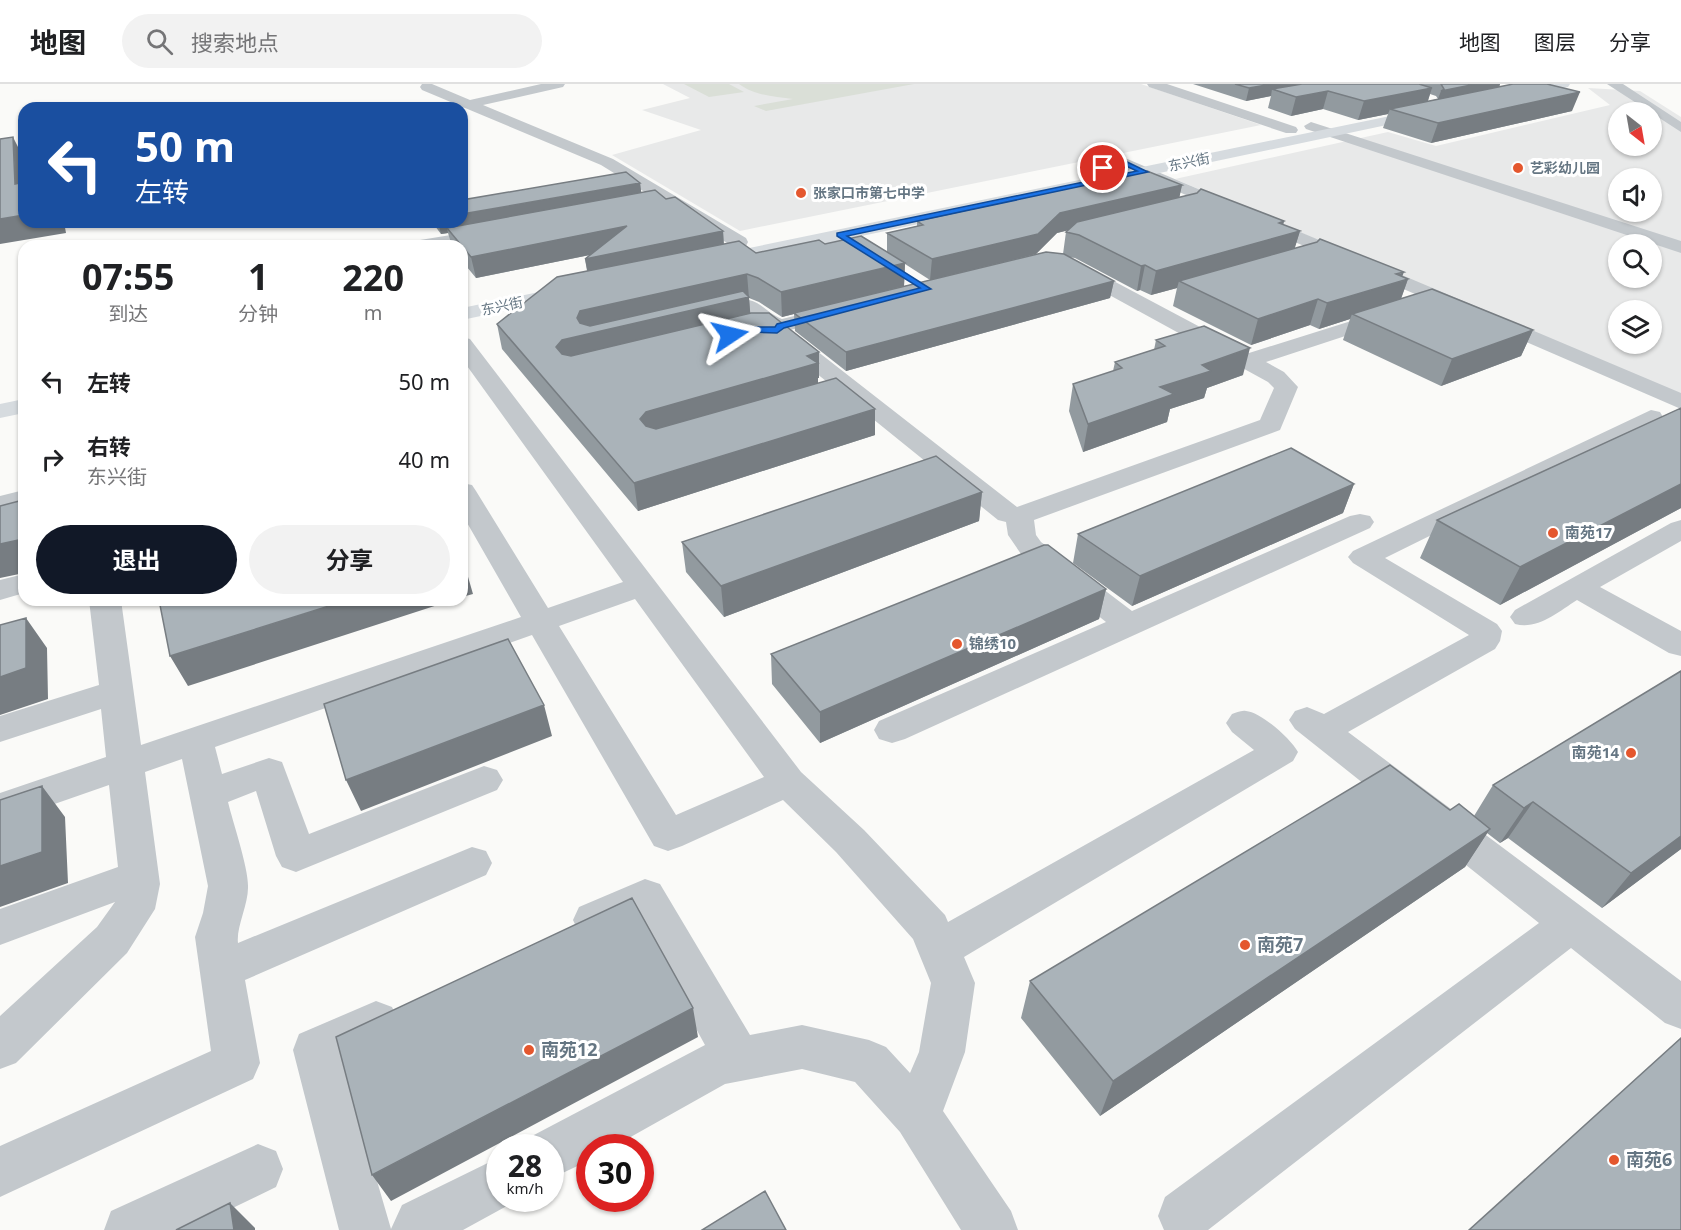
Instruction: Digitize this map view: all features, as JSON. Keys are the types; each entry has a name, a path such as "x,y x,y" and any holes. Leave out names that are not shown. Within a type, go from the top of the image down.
{"main road":[{"path":"1501,90 1563,84"},
{"name":"东兴街","path":"1311,126 1125,163 832,230 739,242 692,259 832,230 1144,172 1333,132 1435,101 1311,126"},
{"name":"东兴街","path":"468,298 583,282 468,312"},
{"path":"0,394 18,390"},
{"path":"0,411 18,407"}],"street":[{"path":"471,104 558,84"},
{"path":"1154,84 1291,130"},
{"path":"1614,84 1681,128"},
{"path":"427,87 466,102"},
{"path":"468,103 607,162 739,242"},
{"path":"1311,126 1681,248"},
{"path":"1125,163 1681,402"},
{"path":"452,240 512,229"},
{"path":"832,230 859,247"},
{"path":"741,332 752,329 779,328 917,283 1051,253 1121,293 1167,299"},
{"path":"683,322 749,306 765,320 779,328 840,393 930,466 1008,514 1019,516 1271,425 1286,387 1276,377 1144,296"},
{"path":"1248,361 1414,308"},
{"path":"468,352 788,782 850,841 930,928 953,983 942,1052 917,1115"},
{"path":"1651,417 1363,557 1486,631 1484,641 1313,724 1681,1008"},
{"path":"0,504 18,500"},
{"path":"468,501 668,835 788,782"},
{"path":"1019,516 1022,535 1031,548 1129,625"},
{"path":"892,730 1360,522"},
{"path":"1526,617 1681,529"},
{"path":"1008,570 1041,556"},
{"path":"0,590 18,585"},
{"path":"0,808 642,586"},
{"path":"1577,587 1681,645"},
{"path":"0,1047 112,940 134,909 140,884 106,606"},
{"path":"0,729 116,692"},
{"path":"939,949 1280,752 1244,723"},
{"path":"0,1172 236,1063 216,937 224,913 228,886 196,741"},
{"path":"208,794 270,772 296,856 484,780"},
{"path":"221,970 472,863"},
{"path":"0,927 139,876"},
{"path":"560,936 645,896 738,1059"},
{"path":"1184,1216 1571,923"},
{"path":"365,1230 316,1050 412,1005"},
{"path":"564,1146 718,1063 802,1047 869,1063 917,1115 992,1230"},
{"path":"130,1230 258,1169"},
{"path":"417,1230 421,1224 486,1189"}],"shaded area":[{"name":"张家口市第七中学","path":"663,84 1141,84 1261,125 740,231 612,155 701,130 642,110 690,98"},
{"path":"684,84 729,84 744,92 709,97"},
{"path":"739,84 914,84 766,111 754,106 793,99 758,93"},
{"path":"1588,88 1640,91 1657,102 1608,103"},
{"path":"1608,105 1608,156 1662,156 1662,105 1681,117 1681,395 1175,179 1388,132 1436,146"}],"building":[{"path":"1235,84 1272,84 1249,88"},
{"path":"1302,84 1419,84 1432,88 1364,101 1328,91 1296,97 1272,89"},
{"path":"1441,84 1476,84 1441,91 1444,89"},
{"path":"1513,84 1547,84 1580,92 1438,123 1390,109"},
{"path":"13,137 15,184 18,183 18,216 0,219 0,139"},
{"path":"1147,171 1182,185 1060,213 1038,234 932,259 887,233 923,225 917,221"},
{"path":"626,172 640,183 468,213 468,199"},
{"path":"1201,189 1284,221 1279,223 1300,231 1156,271 1145,265 1141,266 1079,235 1066,232 1077,222 1197,193"},
{"path":"655,190 666,199 675,197 723,231 585,259 627,226 471,257 468,253 468,240 457,240 447,228 468,228 468,224"},
{"path":"861,236 905,263 781,292 747,274 580,311 577,318 580,323 590,326 743,291 749,297 562,340 556,347 562,354 571,356 751,313 769,313 819,352 807,356 818,363 646,412 640,419 646,426 656,429 836,378 875,409 634,483 497,324 557,277 739,241 756,253 819,240 825,244"},
{"path":"1320,239 1404,272 1396,274 1408,279 1327,303 1318,299 1258,319 1179,281 1317,242"},
{"path":"1046,252 1064,254 1114,281 846,352 794,313"},
{"path":"1432,289 1533,330 1452,359 1352,314"},
{"path":"1204,326 1250,348 1202,365 1211,371 1160,387 1174,394 1088,424 1073,384 1122,368 1115,362 1165,346 1156,340"},
{"path":"1681,408 1681,484 1520,567 1437,520"},
{"path":"1291,448 1354,484 1140,576 1078,534"},
{"path":"936,456 982,492 721,586 682,542"},
{"path":"18,501 18,540 0,544 0,506"},
{"path":"1048,545 1106,589 820,712 771,654"},
{"path":"160,606 329,606 170,656"},
{"path":"26,618 26,668 0,677 0,625"},
{"path":"508,639 544,705 346,780 324,704"},
{"name":"南苑14","path":"1681,671 1681,836 1631,873 1533,802 1524,808 1493,785"},
{"name":"南苑7","path":"1390,765 1450,810 1459,804 1490,829 1113,1081 1030,981"},
{"path":"42,786 42,852 0,866 0,800"},
{"name":"南苑12","path":"632,898 693,1008 372,1175 336,1037"},
{"name":"南苑6","path":"1681,1038 1681,1230 1469,1230"},
{"path":"765,1191 786,1230 702,1230"},
{"path":"230,1203 234,1230 176,1230"}],"place":[{"name":"艺彩幼儿园","path":"1518,168"},
{"name":"张家口市第七中学","path":"801,193"},
{"name":"南苑17","path":"1553,533"},
{"name":"锦绣10","path":"957,644"},
{"name":"南苑14","path":"1631,753"},
{"name":"南苑7","path":"1245,945"},
{"name":"南苑12","path":"529,1050"},
{"name":"南苑6","path":"1614,1160"}],"route":[{"path":"730,335 752,329 777,330 780,326 927,289 840,235 1144,172 1125,163 1103,168"}]}
